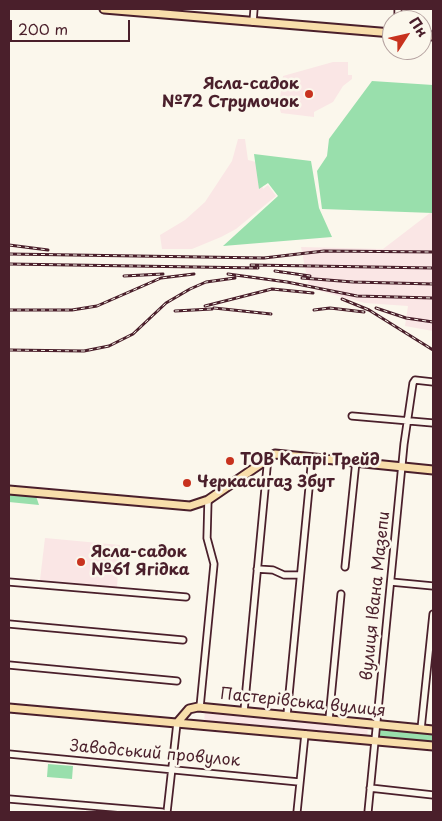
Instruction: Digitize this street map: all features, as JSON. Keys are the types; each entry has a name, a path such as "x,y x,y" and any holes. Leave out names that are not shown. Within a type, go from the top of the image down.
{"main road":[{"path":"104,9 382,32"},
{"path":"9,490 190,506 208,500 268,457 278,454 433,470"},
{"name":"Пастерівська вулиця","path":"177,722 189,709 200,707 433,730"},
{"name":"Пастерівська вулиця","path":"9,708 433,746"}],"street":[{"path":"253,22 254,9"},
{"name":"вулиця Івана Мазепи","path":"368,812 413,383 415,380 433,382"},
{"path":"352,416 433,423"},
{"path":"244,711 268,457"},
{"path":"286,715 312,457"},
{"path":"345,567 356,461"},
{"path":"200,707 214,564 207,538 208,500"},
{"path":"258,569 273,570 284,575 300,576"},
{"path":"9,582 186,597"},
{"path":"391,582 433,586"},
{"path":"329,720 341,594"},
{"path":"421,729 433,614"},
{"path":"9,624 182,640"},
{"path":"9,665 178,681"},
{"path":"167,812 177,722"},
{"path":"297,812 305,734"},
{"name":"Заводський провулок","path":"9,754 299,782"},
{"path":"370,788 433,796"},
{"path":"9,798 162,812"}],"shaded area":[{"name":"Ясла-садок №72 Струмочок","path":"333,62 348,62 348,75 352,75 352,79 343,86 333,102 314,112 314,117 281,113 279,106 283,76"},
{"path":"238,139 245,139 248,160 256,162 263,189 268,185 276,196 236,229 221,237 192,249 162,249 160,235 185,220 205,202 232,161"},
{"path":"430,213 433,213 433,331 405,326 408,306 365,303 309,288 301,247 383,249"},
{"name":"Ясла-садок №61 Ягідка","path":"45,538 120,545 117,587 40,580"},
{"path":"205,710 368,726 367,738 204,722"}],"green space":[{"path":"372,81 433,85 433,213 322,209 317,171 327,156 329,139"},
{"path":"254,154 311,161 319,208 332,237 223,246 278,196 268,183 259,189"},
{"path":"9,494 36,496 39,505 9,502"},
{"path":"380,727 433,732 433,744 380,739 377,736"},
{"path":"48,764 73,766 72,779 47,777"}],"railway":[{"path":"9,245 48,250"},
{"path":"9,254 264,258 324,251 433,252"},
{"path":"9,264 258,268"},
{"path":"251,265 433,268"},
{"path":"275,271 310,276"},
{"path":"124,276 163,274"},
{"path":"9,310 72,310 97,306 161,278 194,274"},
{"path":"228,274 287,282 357,296 433,298"},
{"path":"9,350 84,351 109,346 133,334 166,303 190,289 206,282 235,278"},
{"path":"302,278 353,282 433,284"},
{"path":"205,306 272,289 313,293"},
{"path":"342,299 369,310 433,350"},
{"path":"214,308 271,314"},
{"path":"314,310 330,308 364,312"},
{"path":"376,308 406,318 433,322"},
{"path":"175,311 212,309"}],"place":[{"name":"Ясла-садок №72 Струмочок","path":"309,94"},
{"name":"ТОВ Капрі Трейд","path":"230,461"},
{"name":"Черкасигаз Збут","path":"187,483"},
{"name":"Ясла-садок №61 Ягідка","path":"81,562"}]}
